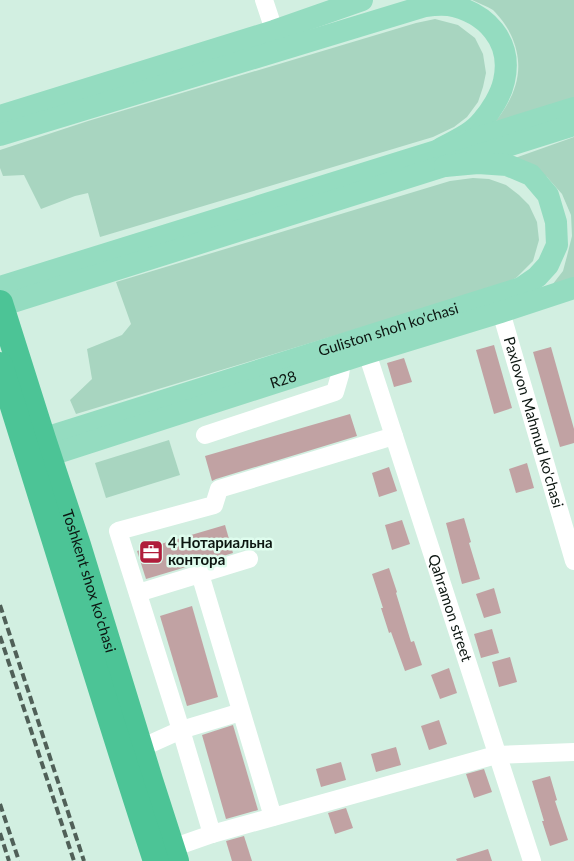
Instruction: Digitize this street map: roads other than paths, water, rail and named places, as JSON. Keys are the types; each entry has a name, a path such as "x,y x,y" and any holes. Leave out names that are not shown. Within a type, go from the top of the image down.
{"highway":[{"name":"Toshkent shox ko'chasi","path":"0,304 37,450 53,538 168,857"},
{"name":"Toshkent shox ko'chasi","path":"0,365 78,545 141,748 140,782"}],"main road":[{"path":"0,116 277,40 362,0"},
{"name":"Guliston shoh ko'chasi","path":"0,135 277,40 425,6 446,4 464,9 484,20 497,33 503,48 506,67 504,83 495,103 481,123 462,137 443,157"},
{"name":"Guliston shoh ko'chasi","path":"0,304 81,272 443,157 574,108"},
{"name":"Guliston shoh ko'chasi","path":"443,157 574,125"},
{"name":"Guliston shoh ko'chasi","path":"37,450 521,288 537,277 548,265 557,245 556,222 548,196 530,175 507,165 478,163 443,157"},
{"name":"Guliston shoh ko'chasi","path":"0,287 81,272"},
{"name":"R28","path":"37,450 258,388 574,288"}],"street":[{"path":"264,0 277,40"},
{"name":"Paxlovon Mahmud ko'chasi","path":"501,312 574,561"},
{"name":"Qahramon street","path":"367,353 532,861"},
{"path":"204,435 335,392 342,361"},
{"path":"258,388 270,414"},
{"path":"212,834 182,730 118,531 214,505 219,489 394,436"},
{"path":"138,593 249,559"},
{"path":"200,574 273,817"},
{"path":"141,748 182,730 241,712"},
{"path":"168,857 212,834 496,755 574,752"}],"railway":[{"path":"0,605 84,861"},
{"path":"0,636 74,861"},
{"path":"0,804 19,861"},
{"path":"0,833 9,861"}],"place":[{"name":"4 Нотариальна контора","path":"151,552"}]}
